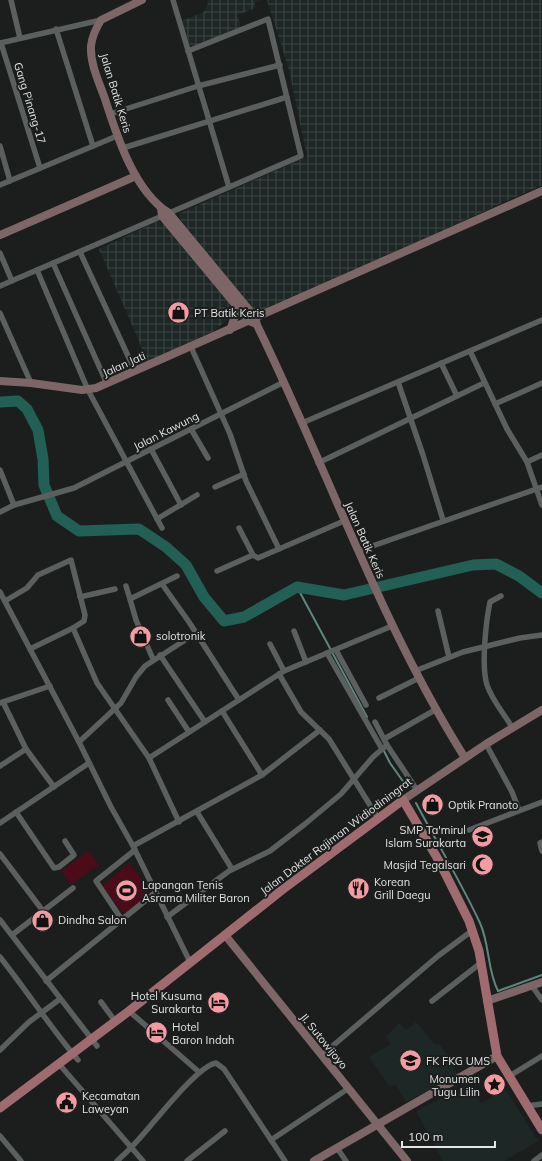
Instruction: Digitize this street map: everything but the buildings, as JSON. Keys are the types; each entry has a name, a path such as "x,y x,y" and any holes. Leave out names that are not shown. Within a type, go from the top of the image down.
{"main road":[{"name":"Jalan Dokter Rajiman Widiodiningrat","path":"0,1108 59,1064 75,1057 94,1042 115,1021 190,962 403,800"},
{"path":"403,800 439,861 473,930 482,962 497,1056 508,1077 542,1130"}],"street":[{"path":"11,0 20,38"},
{"path":"1,43 56,29 101,20 142,0"},
{"path":"172,0 229,187"},
{"path":"0,286 80,252 164,212 229,187 300,156 280,65 267,18 188,52"},
{"name":"Jalan Batik Keris","path":"101,20 94,35 92,52 94,70 117,136 136,176 217,276"},
{"path":"56,29 93,146"},
{"name":"Gang Pinang-17","path":"1,43 40,168"},
{"path":"110,114 198,86 280,65"},
{"path":"123,148 287,97"},
{"path":"0,185 117,136"},
{"path":"0,146 10,180"},
{"path":"0,235 136,176"},
{"name":"Jalan Jati","path":"0,381 88,390 107,384 254,321 542,191"},
{"path":"80,252 135,371"},
{"path":"0,253 12,281"},
{"path":"53,263 107,384"},
{"path":"37,270 88,390 162,528"},
{"path":"217,276 254,321"},
{"path":"217,276 236,305 254,321"},
{"path":"230,330 235,316 236,305"},
{"path":"0,313 31,383"},
{"path":"302,423 542,320"},
{"name":"Jalan Batik Keris","path":"254,321 284,382 377,596 435,710 465,758"},
{"path":"191,347 221,414 244,474 279,548"},
{"path":"470,351 507,429 527,462 542,505"},
{"path":"441,363 457,396"},
{"name":"Jalan Kawung","path":"0,512 14,505 55,495 86,482 284,382"},
{"path":"398,382 443,520"},
{"path":"318,463 484,382"},
{"path":"495,404 542,383"},
{"path":"191,429 208,458"},
{"path":"151,449 181,505"},
{"path":"527,462 542,455"},
{"path":"0,470 14,505"},
{"path":"215,486 244,474"},
{"path":"358,551 443,520 542,487"},
{"path":"157,519 197,496"},
{"path":"239,528 253,555 259,558 344,521"},
{"path":"217,571 253,555"},
{"path":"4,601 26,588 38,575 70,559 85,618 82,623 30,649"},
{"path":"130,599 177,576"},
{"path":"162,584 196,633 238,700"},
{"path":"126,586 136,620 153,659"},
{"path":"80,597 115,589"},
{"path":"0,592 79,742 111,807 134,848 190,962"},
{"path":"501,596 490,602 485,627 487,684 512,727"},
{"path":"438,610 449,657"},
{"path":"149,758 282,673 392,626"},
{"path":"73,628 91,673 114,710 149,758 180,822"},
{"path":"294,631 306,662"},
{"path":"79,742 125,698 139,672 153,659 196,633"},
{"path":"379,698 417,674 449,657 520,638 542,635"},
{"path":"270,644 301,712 329,739 353,780 378,818"},
{"path":"331,651 366,705"},
{"path":"331,651 384,748 417,790"},
{"path":"160,655 205,722"},
{"path":"50,686 1,703 26,749 54,787"},
{"path":"168,700 189,732"},
{"path":"384,739 435,710"},
{"name":"Jalan Dokter Rajiman Widiodiningrat","path":"403,800 512,727 542,710"},
{"path":"222,711 262,775"},
{"path":"167,917 232,870 270,851 331,803 384,748 384,739 375,722"},
{"path":"122,920 96,881 134,848 262,775 320,730"},
{"path":"486,744 511,788 519,810"},
{"path":"0,766 26,749"},
{"path":"0,823 89,763"},
{"path":"469,830 542,802"},
{"path":"16,812 54,868 59,867 74,855 65,841"},
{"path":"197,812 232,870"},
{"path":"542,842 540,844 542,851"},
{"path":"0,854 43,911"},
{"path":"12,935 73,888"},
{"path":"46,981 156,892"},
{"path":"0,920 94,1042"},
{"path":"322,1055 438,956 473,930"},
{"name":"Jl. Sutowijoyo","path":"225,935 407,1161"},
{"path":"0,957 42,1011 51,1028 75,1057"},
{"path":"432,1000 482,962"},
{"path":"488,1002 542,982"},
{"path":"532,986 542,1000"},
{"path":"0,1050 42,1011 60,999"},
{"path":"101,1002 115,1021"},
{"path":"129,1011 199,1072"},
{"path":"314,1161 497,1056"},
{"path":"508,1077 542,1056"},
{"path":"117,1161 132,1147 199,1072 216,1063 220,1065 285,1161"},
{"path":"59,1064 143,1161"},
{"path":"271,1140 349,1088"},
{"path":"527,1106 542,1104"},
{"path":"188,1161 225,1131"},
{"path":"0,1136 21,1161"},
{"path":"337,1148 346,1161"},
{"path":"534,1161 542,1155"}],"shaded area":[{"path":"207,0 260,0 255,2 255,8 238,15 241,29 194,48 190,45 182,21 204,12 208,3"},
{"path":"267,0 542,0 542,185 260,313 253,310 181,221 180,213 307,157 289,70"},
{"path":"158,221 163,223 227,299 232,309 229,318 214,331 148,362 99,249"},
{"path":"88,851 99,865 71,884 61,871"},
{"name":"Lapangan Tenis Asrama Militer Baron","path":"130,863 151,893 124,914 102,886"},
{"name":"FK FKG UMS","path":"416,1022 434,1044 440,1044 458,1075 406,1102 395,1084 390,1087 369,1057 391,1044 386,1037 399,1023 406,1030"},
{"path":"469,1083 481,1103 506,1090 538,1141 504,1161 443,1161 416,1111"}],"waterway":[{"path":"0,402 18,401 27,409 38,430 43,459 44,485 57,516 79,531 139,529 166,547 186,565 204,597 224,621 244,617 297,587 344,595 473,565 496,564 519,576 542,593"},
{"path":"297,587 367,717"},
{"path":"383,749 390,763 407,787"},
{"path":"416,803 480,923 494,983 498,991 542,975"}],"place":[{"name":"PT Batik Keris","path":"178,313"},
{"name":"solotronik","path":"141,636"},
{"name":"Optik Pranoto","path":"433,805"},
{"name":"SMP Ta'mirul Islam Surakarta","path":"482,836"},
{"name":"Masjid Tegalsari","path":"482,865"},
{"name":"Korean Grill Daegu","path":"358,888"},
{"name":"Lapangan Tenis Asrama Militer Baron","path":"127,891"},
{"name":"Dindha Salon","path":"42,920"},
{"name":"Hotel Kusuma Surakarta","path":"218,1002"},
{"name":"Hotel Baron Indah","path":"156,1033"},
{"name":"FK FKG UMS","path":"411,1061"},
{"name":"Monumen Tugu Lilin","path":"495,1085"},
{"name":"Kecamatan Laweyan","path":"67,1102"}]}
